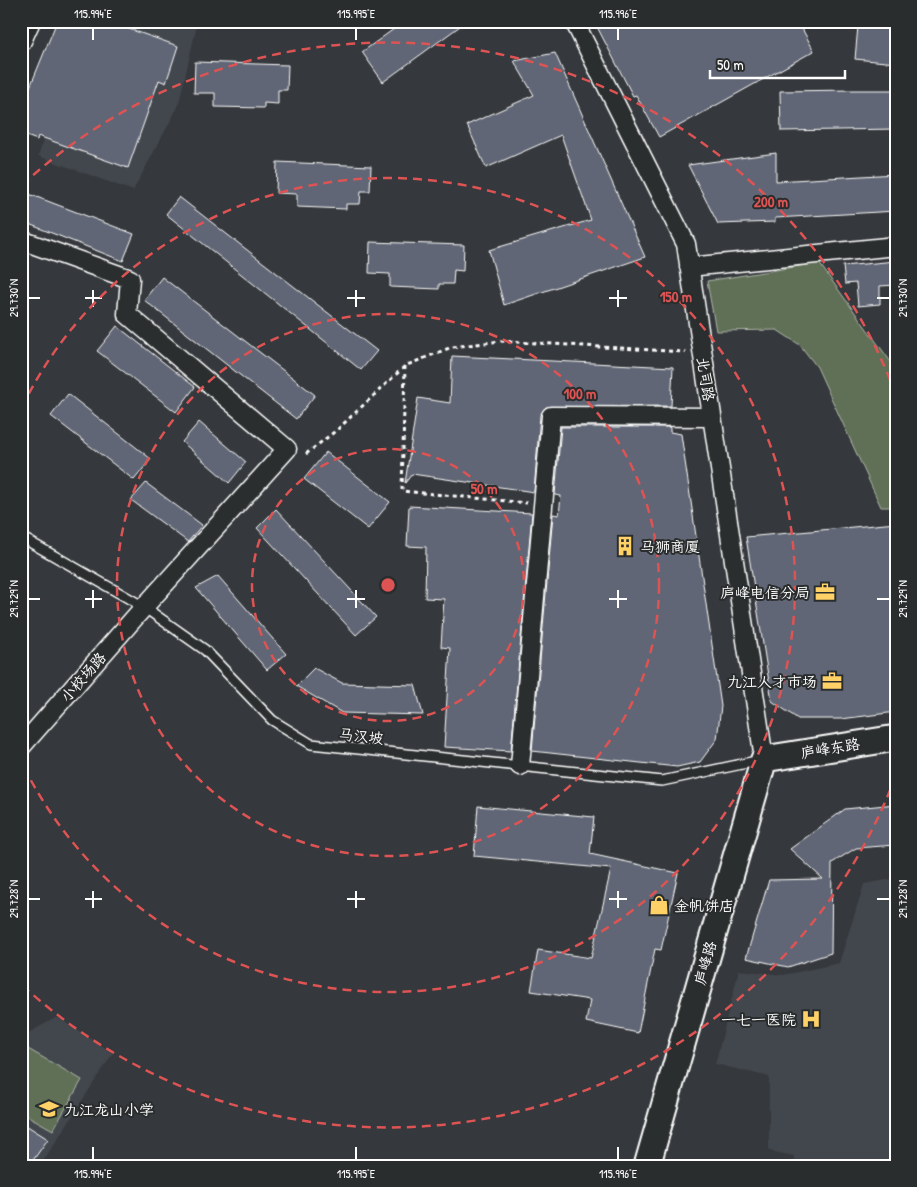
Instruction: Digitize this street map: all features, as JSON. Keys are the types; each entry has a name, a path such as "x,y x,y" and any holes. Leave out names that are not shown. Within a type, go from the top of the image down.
{"main road":[{"name":"庐峰东路","path":"764,759 896,738"},
{"name":"庐峰路","path":"647,1166 764,759"}],"street":[{"path":"21,43 32,21"},
{"name":"北司路","path":"574,21 686,244 764,759"},
{"name":"小校场路","path":"21,240 130,279 127,314 287,449 144,607 21,748"},
{"path":"689,267 896,246"},
{"path":"520,766 550,416 712,417"}],"lane":[{"name":"马汉坡","path":"21,536 144,607 205,650 272,720 311,744 662,781 764,759"}],"path":[{"path":"306,454 338,429 405,366 452,347 501,341 701,353"},
{"path":"405,366 402,491 543,504"}],"shaded area":[{"path":"87,21 198,21 178,107 133,191 38,156"},
{"name":"一七一医院","path":"896,878 896,1166 793,1166 794,1156 769,1151 769,1077 715,1064 739,970 783,975 839,963 864,884"},
{"name":"九江龙山小学","path":"57,1017 113,1053 40,1166 21,1166 21,1037"}],"green space":[{"path":"819,263 896,369 896,507 881,507 817,367 800,345 777,330 716,331 707,281"},
{"path":"21,1045 82,1080 53,1130 21,1112"}],"building":[{"path":"57,21 106,21 178,46 166,83 159,80 128,168 38,136 37,140 21,134 21,109"},
{"path":"405,21 467,21 383,82 362,52"},
{"path":"594,21 798,21 814,51 659,137 636,95 633,96"},
{"path":"858,26 896,29 896,63 855,59"},
{"path":"555,53 645,257 504,305 489,250 591,220 561,135 486,168 467,125 534,95 514,61"},
{"path":"195,62 288,65 287,90 278,90 278,104 264,103 264,108 215,107 215,93 194,93"},
{"path":"896,90 896,129 781,131 780,91"},
{"path":"776,153 776,181 896,174 896,211 775,218 775,222 718,224 688,165"},
{"path":"277,162 371,166 370,191 361,191 360,204 346,204 346,209 297,207 297,194 276,193"},
{"path":"21,191 134,234 123,261 21,221"},
{"path":"179,197 377,351 361,370 166,214"},
{"path":"370,242 464,245 463,271 454,270 453,284 439,284 439,289 390,287 390,274 369,273"},
{"path":"896,261 896,285 880,286 880,304 858,306 856,283 845,284 843,266"},
{"path":"162,277 315,395 296,419 144,300"},
{"path":"117,326 195,387 176,412 97,351"},
{"path":"452,356 673,367 671,406 546,407 540,415 534,492 412,474 405,483 418,398 450,403"},
{"path":"68,394 151,459 134,480 51,416"},
{"path":"199,422 246,462 229,483 182,442"},
{"name":"马狮商厦","path":"561,427 670,427 670,432 681,434 721,706 717,739 700,762 677,767 532,751 553,514 559,515 561,496 555,495"},
{"path":"326,452 390,502 368,529 304,479"},
{"path":"146,483 202,525 188,542 131,500"},
{"path":"409,506 532,513 511,751 444,747 450,648 441,647 444,599 425,598 426,547 407,546"},
{"path":"276,509 376,617 356,635 257,528"},
{"name":"庐峰电信分局","path":"896,523 896,712 841,719 798,719 772,701 746,537"},
{"path":"218,576 286,654 267,670 196,588"},
{"path":"314,668 342,683 415,685 423,715 342,713 296,686"},
{"path":"896,804 896,845 856,848 832,863 831,953 788,967 746,958 769,880 823,879 790,849 845,809"},
{"path":"478,806 594,817 590,854 678,873 661,950 655,949 638,1033 586,1022 590,1000 531,991 538,950 591,958 611,869 474,856"},
{"path":"21,1122 48,1139 29,1166 21,1166"}],"place":[{"name":"马狮商厦","path":"625,546"},
{"name":"庐峰电信分局","path":"825,592"},
{"name":"九江人才市场","path":"832,681"},
{"name":"金帆饼店","path":"659,905"},
{"name":"一七一医院","path":"811,1019"},
{"name":"九江龙山小学","path":"49,1109"}]}
